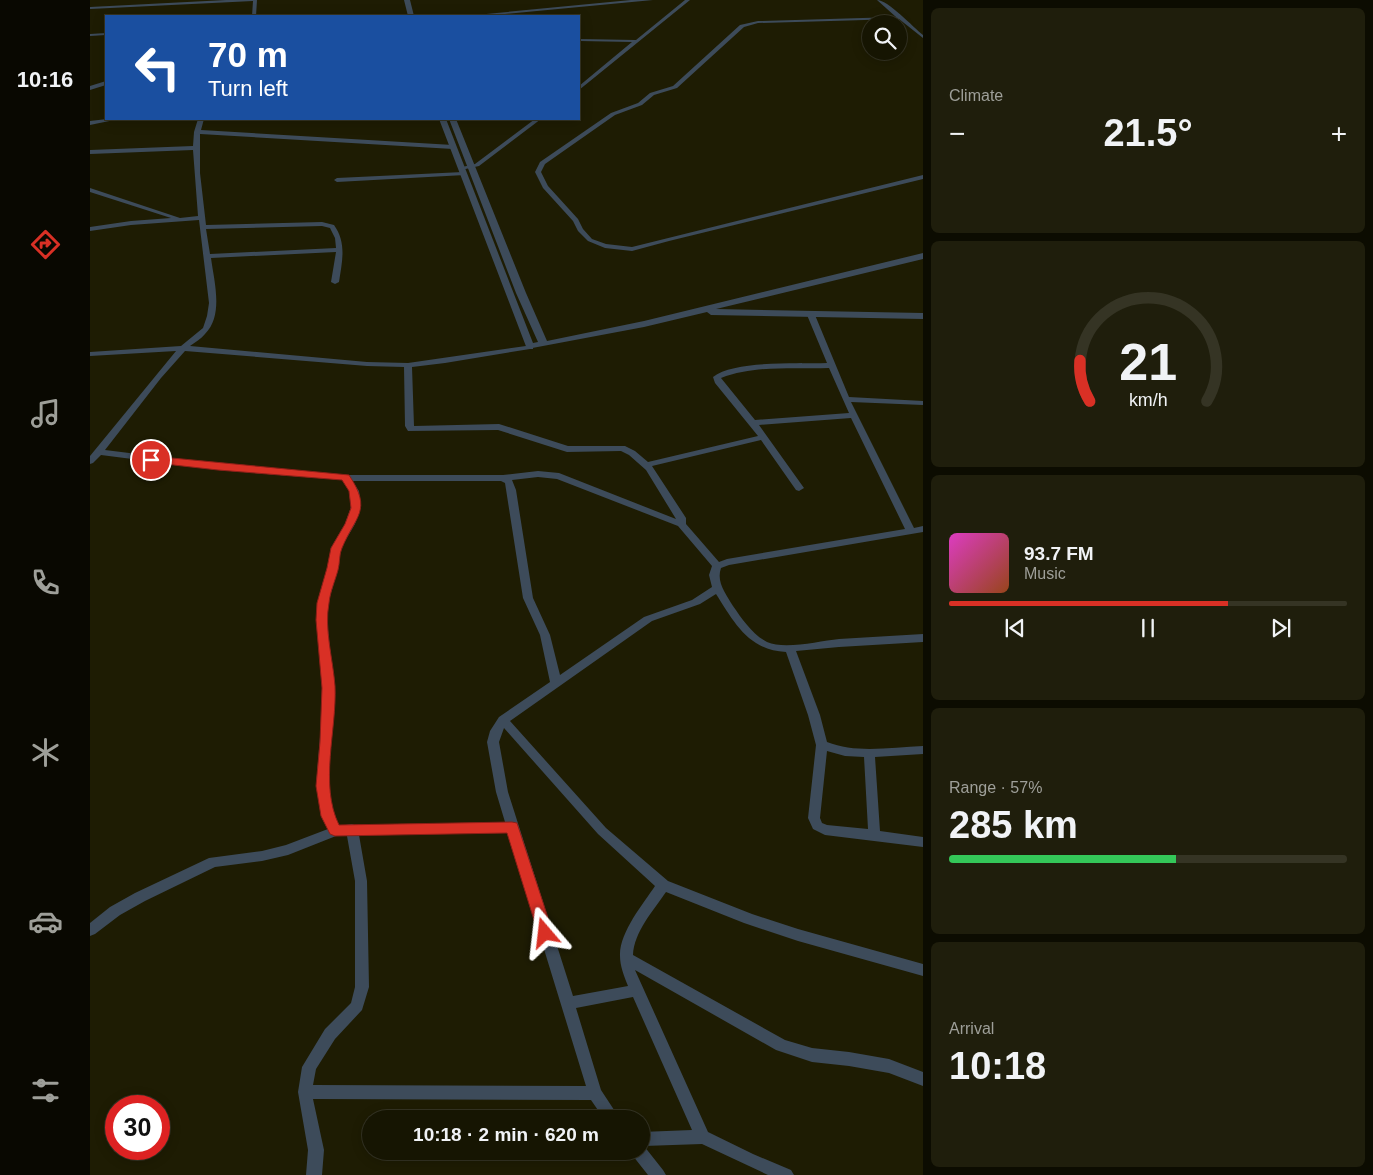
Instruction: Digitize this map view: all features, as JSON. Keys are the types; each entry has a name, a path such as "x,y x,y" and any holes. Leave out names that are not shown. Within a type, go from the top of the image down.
{"street":[{"path":"90,8 157,2 255,0 254,15"},
{"path":"407,0 411,15"},
{"path":"488,15 650,0"},
{"path":"580,87 688,0"},
{"path":"880,0 898,15"},
{"path":"862,19 758,22 742,26 675,87 652,94 640,104 613,114 542,163 538,172 545,187 576,220 580,230 590,240 605,246 632,249 923,177"},
{"path":"907,23 923,37"},
{"path":"90,35 105,34"},
{"path":"580,40 637,41"},
{"path":"90,88 105,82"},
{"path":"90,122 107,120"},
{"path":"90,461 183,348 204,333 212,314 196,148 197,132 201,120"},
{"path":"442,120 530,347"},
{"path":"452,120 521,293 544,344"},
{"path":"337,180 462,171 477,165 537,120"},
{"path":"197,132 453,147"},
{"path":"90,152 196,148"},
{"path":"90,190 183,220"},
{"path":"90,229 131,223 202,218"},
{"path":"203,227 322,224 332,226 339,234 335,282"},
{"path":"207,256 339,250"},
{"path":"90,354 183,348 366,364 408,365 445,361 530,347 694,312 923,256"},
{"path":"694,312 923,316"},
{"path":"811,315 846,399 911,530"},
{"path":"408,365 409,426 411,429 499,427 567,449 622,448 646,464 681,518 682,524"},
{"path":"799,488 754,423 718,381 717,377 735,371 767,367 832,365"},
{"path":"846,399 923,403"},
{"path":"754,423 854,415"},
{"path":"646,464 764,437"},
{"path":"99,452 218,467 346,478 503,478 538,474 559,476 682,524 717,566"},
{"path":"335,830 328,816 322,786 327,742 329,688 322,612 336,548 350,524 356,508 354,491 346,478"},
{"path":"503,478 509,482 511,490 528,598 545,635 556,683"},
{"path":"923,529 727,562 717,566 714,575 717,588 740,622 762,643 790,649 826,644 923,638"},
{"path":"607,1110 595,1093 512,827 496,763 494,742 496,731 503,720 648,619 696,602 717,588"},
{"path":"790,649 814,715 822,744 814,818 817,826 825,830 923,842"},
{"path":"503,720 602,831 663,886 749,919 798,935 923,970"},
{"path":"822,744 832,750 869,752 923,750"},
{"path":"869,752 874,836"},
{"path":"90,930 115,911 140,897 213,862 262,856 288,850 335,830 512,827"},
{"path":"314,1175 316,1150 305,1092 309,1067 330,1034 357,1006 362,987 361,881 352,829"},
{"path":"663,886 645,912 627,946 626,958 629,972 703,1137"},
{"path":"626,958 781,1045 812,1055 849,1058 889,1066 923,1079"},
{"path":"568,1003 638,990"},
{"path":"305,1092 595,1093"},
{"path":"650,1139 703,1137 786,1175"},
{"path":"646,1160 658,1175"}],"route":[{"path":"151,460 346,478 354,491 356,508 350,524 336,548 329,585 323,603 322,620 329,688 327,742 322,786 328,816 335,830 512,827 545,933"}]}
